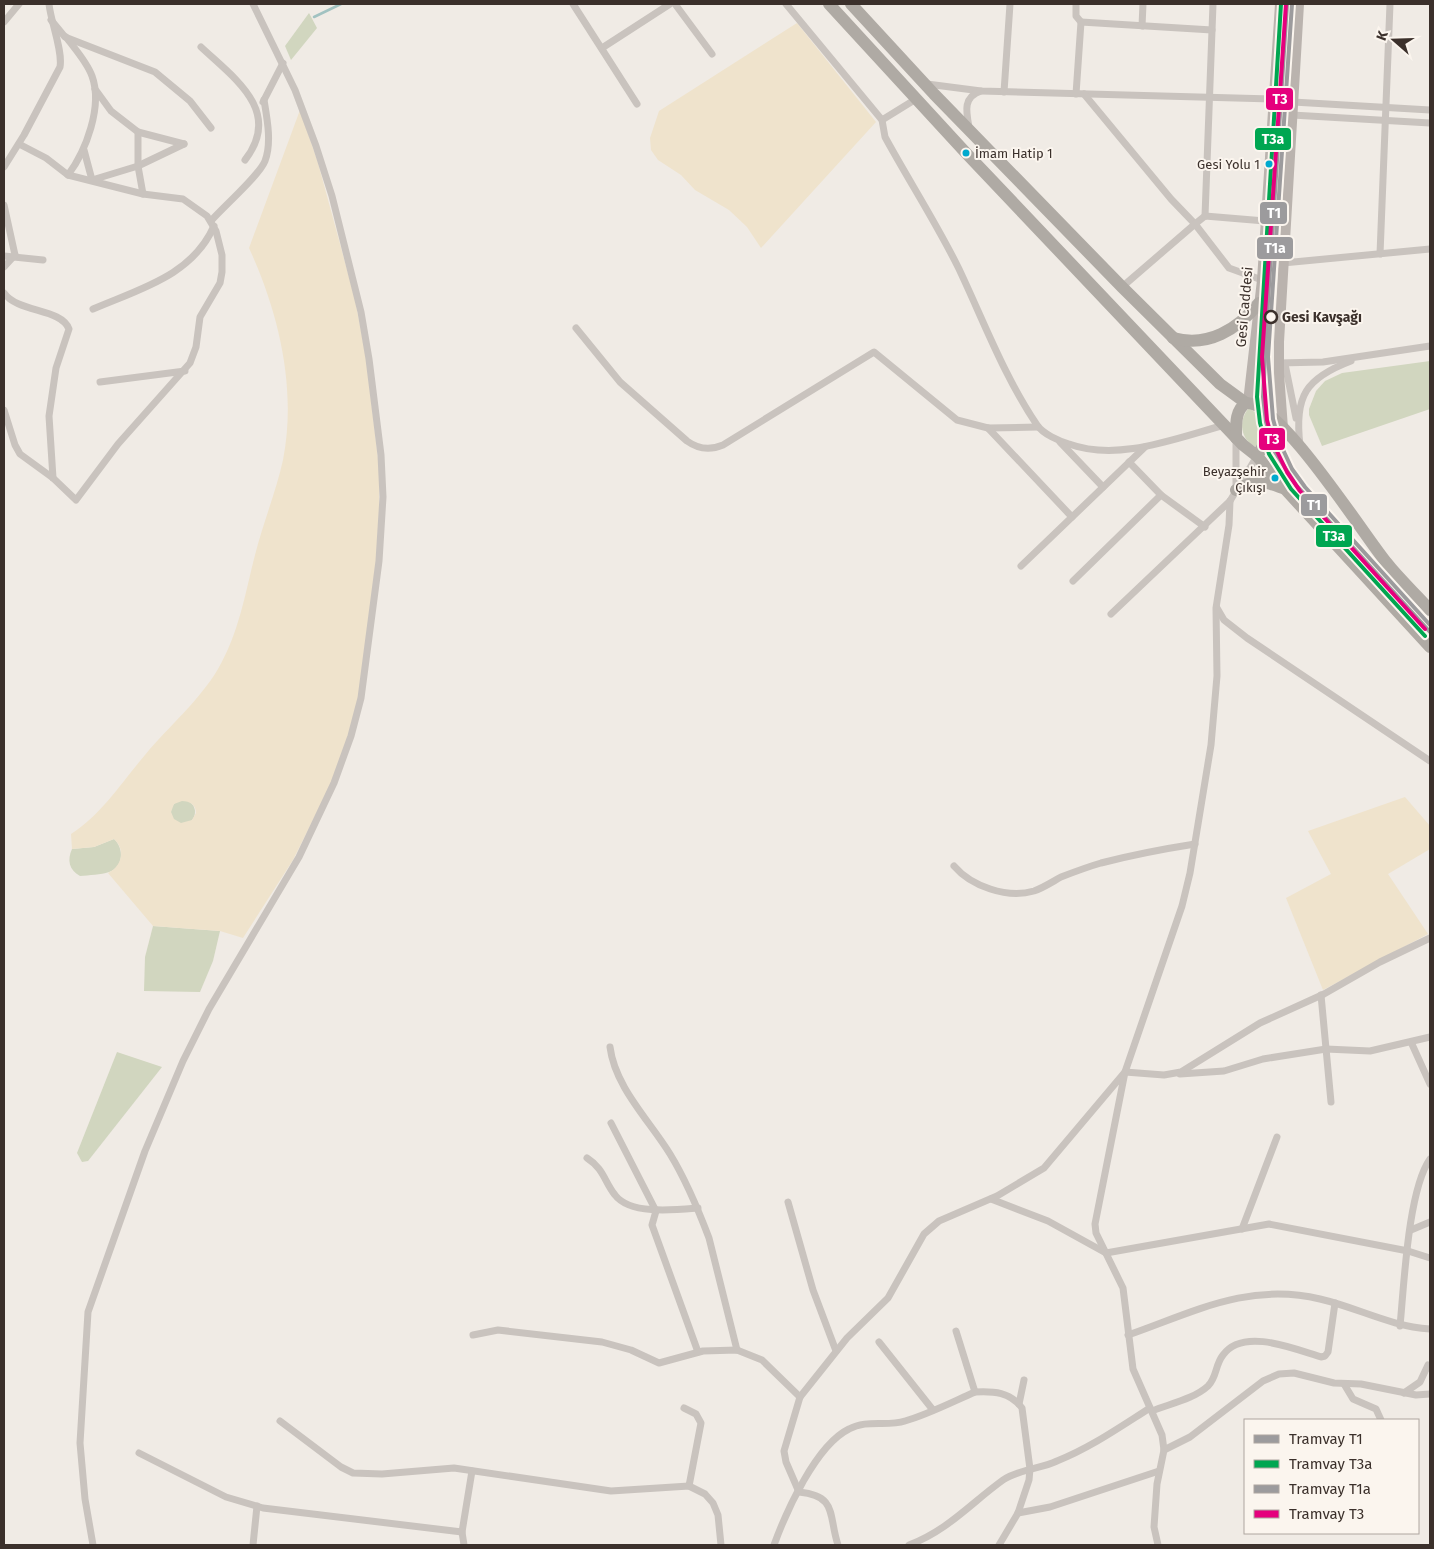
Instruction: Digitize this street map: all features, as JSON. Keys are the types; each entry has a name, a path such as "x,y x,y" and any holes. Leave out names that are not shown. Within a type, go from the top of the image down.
{"highway":[{"path":"829,4 916,99 1236,438 1258,456 1285,489 1430,646"},
{"path":"851,4 924,83 1122,288 1220,384 1272,418 1300,445 1387,564 1430,610"},
{"path":"1173,338 1194,342 1216,337 1238,324 1260,302"},
{"path":"1236,438 1238,415 1245,401"},
{"path":"1258,456 1268,438 1272,418"},
{"path":"1233,496 1252,481 1259,481 1285,489"}],"main road":[{"name":"Gesi Caddesi","path":"1245,401 1262,280 1280,4"},
{"path":"1283,428 1283,263 1299,4"}],"street":[{"path":"4,22 19,4"},
{"path":"4,167 19,144 60,67 61,56 51,20 49,4"},
{"path":"93,1545 85,1499 80,1443 88,1312 145,1150 183,1061 209,1009 299,857 334,783 357,718 374,604 381,539 383,490 381,455 365,334 324,171 306,118 253,4"},
{"path":"573,4 637,104"},
{"path":"602,48 670,4"},
{"path":"675,4 712,54"},
{"path":"786,4 882,120 885,137 946,244 990,340 1038,427 1057,439 1078,447 1099,450 1146,446 1224,425"},
{"path":"1004,92 1010,4"},
{"path":"1076,4 1076,16 1081,22 1080,94 1195,224 1229,268 1262,280"},
{"path":"1142,26 1143,4"},
{"path":"1205,216 1213,4"},
{"path":"1380,254 1390,4"},
{"path":"51,20 89,70 95,89 111,111 138,132 184,144 138,166 92,180"},
{"path":"1081,22 1212,30"},
{"path":"65,36 155,72 186,97 211,128"},
{"path":"201,47 245,89 258,111"},
{"path":"245,160 257,139 258,111 282,63"},
{"path":"924,83 981,91 1274,99"},
{"path":"68,175 84,150 91,126 95,89"},
{"path":"969,130 966,112 967,102 972,96 981,91"},
{"path":"882,120 916,99"},
{"path":"93,309 180,270 200,250 212,224 257,174 265,162 267,138 264,100"},
{"path":"1293,102 1430,110"},
{"path":"1292,115 1430,124"},
{"path":"138,132 138,166 143,194"},
{"path":"4,410 15,445 20,454 53,478 76,500 118,444 185,371 195,353 200,317 217,287 222,272 222,255 212,224 203,212 187,201 143,194 68,175 46,158 19,144"},
{"path":"84,150 92,180"},
{"path":"4,206 15,256"},
{"path":"1122,288 1205,216 1265,221"},
{"path":"1283,263 1430,249"},
{"path":"4,256 42,260"},
{"path":"4,267 15,256"},
{"path":"4,293 14,303 62,319 68,329 56,368 49,416 53,478"},
{"path":"576,328 620,382 687,441 700,448 709,449 724,445 874,352 957,420 988,428 1038,427"},
{"path":"1300,445 1298,426 1282,363 1323,362 1430,346"},
{"path":"1298,426 1300,402 1315,379 1329,369 1363,356"},
{"path":"100,382 185,371"},
{"path":"988,428 1072,517"},
{"path":"1158,1545 1154,1527 1159,1471 1164,1450 1162,1435 1133,1369 1123,1288 1096,1233 1095,1224 1124,1072 1182,906 1195,844 1208,765 1214,711 1217,676 1216,608 1233,496 1236,438"},
{"path":"1057,439 1103,487"},
{"path":"1021,566 1146,446"},
{"path":"1111,614 1204,527 1233,496 1258,456"},
{"path":"1129,462 1161,495 1204,527"},
{"path":"1074,581 1161,495"},
{"path":"1216,608 1224,620 1247,638 1430,761"},
{"path":"954,866 960,873 981,885 1001,891 1021,893 1035,891 1074,872 1102,863 1195,844"},
{"path":"1175,1073 1186,1069 1260,1023 1321,995 1380,962 1430,938"},
{"path":"1321,995 1331,1102"},
{"path":"1124,1072 1164,1075 1224,1071 1263,1059 1326,1049 1370,1051 1430,1037"},
{"path":"1411,1042 1430,1084"},
{"path":"610,1047 618,1076 671,1156 698,1208 709,1238 737,1350"},
{"path":"799,1492 786,1462 784,1451 800,1397 836,1351 888,1298 900,1280 915,1247 929,1229 939,1221 991,1199 1044,1168 1124,1072"},
{"path":"610,1123 656,1211 652,1225 698,1352"},
{"path":"1242,1229 1276,1136"},
{"path":"587,1158 601,1169 613,1192 621,1201 656,1211 698,1208"},
{"path":"1400,1326 1410,1230 1420,1174 1430,1159"},
{"path":"991,1199 1048,1221 1106,1253 1262,1224 1276,1224 1408,1251 1430,1258"},
{"path":"788,1202 813,1290 836,1351"},
{"path":"1410,1230 1430,1222"},
{"path":"1128,1335 1236,1298 1255,1294 1294,1294 1335,1303 1400,1326 1430,1329"},
{"path":"909,1545 945,1528 1004,1479 1030,1468 1062,1459 1151,1409 1202,1391 1213,1380 1225,1352 1243,1344 1272,1342 1321,1357 1325,1356 1328,1352 1335,1303"},
{"path":"473,1335 498,1330 602,1342 631,1350 659,1363 698,1352 737,1350 762,1360 800,1397"},
{"path":"956,1331 975,1392"},
{"path":"879,1342 933,1410"},
{"path":"1404,1393 1420,1382 1428,1365"},
{"path":"1164,1450 1190,1437 1274,1375 1289,1373 1344,1384 1361,1384 1416,1396 1430,1394"},
{"path":"1019,1404 1024,1380"},
{"path":"1344,1384 1350,1397 1376,1410 1380,1419"},
{"path":"774,1545 817,1458 848,1429 866,1424 903,1422 975,1392 1001,1393 1011,1397 1022,1408 1030,1468 1027,1489 1018,1513 999,1545"},
{"path":"684,1408 696,1414 701,1423 689,1486"},
{"path":"280,1421 344,1469 353,1473 382,1474 438,1468 611,1490 689,1486 705,1494 713,1503 718,1515 721,1545"},
{"path":"139,1453 226,1497 256,1506 462,1532"},
{"path":"464,1545 462,1532 472,1471"},
{"path":"1018,1513 1050,1507 1159,1471"},
{"path":"799,1492 814,1494 826,1501 838,1545"},
{"path":"253,1545 256,1506"}],"green space":[{"path":"309,13 317,28 291,60 285,46"},
{"path":"1430,361 1430,409 1322,446 1309,415 1309,409 1316,391 1325,381 1342,373"},
{"path":"1249,408 1270,423 1256,447 1247,440 1242,429 1243,418"},
{"path":"183,800 191,804 195,812 191,820 183,824 175,820 171,812 175,804"},
{"path":"114,839 120,847 121,857 118,866 114,870 102,874 80,876 73,871 69,861 72,849 94,847"},
{"path":"153,926 220,931 213,961 200,992 144,991 145,957"},
{"path":"117,1052 162,1067 88,1161 82,1162 77,1153"}],"sand":[{"path":"797,23 876,122 761,248 747,227 729,210 695,190 681,175 658,160 651,150 650,138 659,111"},
{"path":"300,110 318,163 355,299 366,358 379,467 376,561 357,708 336,774 293,860 243,938 220,931 153,926 108,873 117,866 121,857 118,843 114,839 94,847 72,849 71,834 102,808 154,744 202,692 218,669 236,627 258,543 283,460 288,406 286,379 277,325 260,273 249,248","holes":["185,801 194,806 196,813 192,820 181,823 174,819 171,812 174,804"]},
{"path":"1405,797 1430,826 1430,849 1388,874 1428,934 1323,990 1286,898 1331,874 1308,831"}],"waterway":[{"path":"314,17 341,4"}],"tram line":[{"name":"T3a","path":"1281,4 1257,397 1260,423 1269,454 1291,489 1425,636"},
{"name":"T3","path":"1286,4 1262,357 1267,420 1273,443 1287,472 1300,491 1425,629"},
{"name":"T1","path":"1287,4 1267,317 1263,397 1266,422 1275,452 1296,485 1430,632"},
{"name":"T1a","path":"1292,4 1268,357 1273,419 1279,441 1292,469 1305,487 1430,625"}],"place":[{"name":"İmam Hatip 1","path":"966,153"},
{"name":"Gesi Yolu 1","path":"1269,164"},
{"name":"Gesi Kavşağı","path":"1271,317"},
{"name":"Beyazşehir Çıkışı","path":"1275,478"}]}
